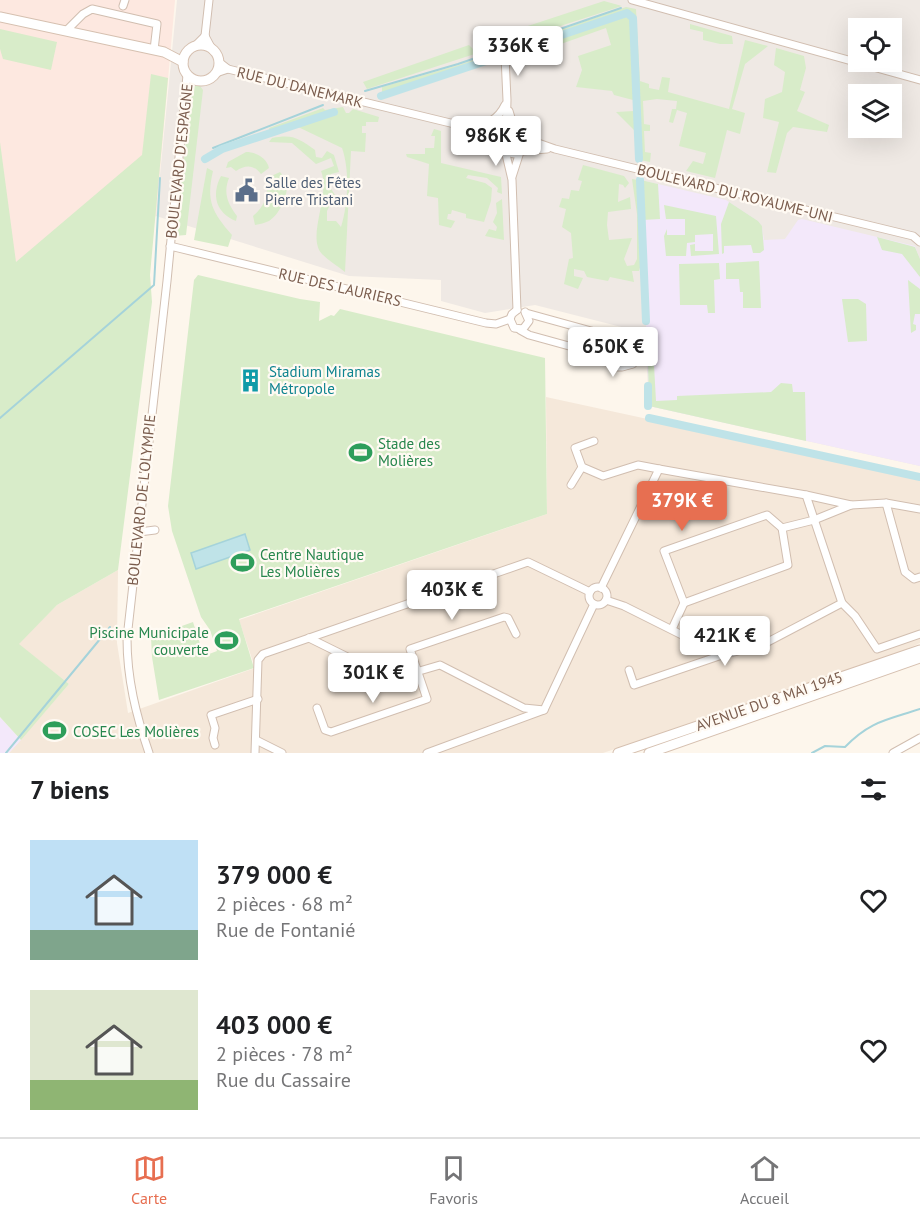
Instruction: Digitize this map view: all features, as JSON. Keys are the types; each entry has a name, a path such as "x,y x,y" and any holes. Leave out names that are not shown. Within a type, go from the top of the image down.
{"main road":[{"path":"0,17 170,53 204,46 213,51 219,62 216,73 207,80 190,77 183,62 170,53"},
{"path":"183,62 191,49"},
{"name":"AVENUE DU 8 MAI 1945","path":"618,753 920,650"},
{"name":"AVENUE DU 8 MAI 1945","path":"649,753 920,658"}],"street":[{"path":"209,0 205,36 213,51"},
{"path":"632,0 920,80"},
{"path":"66,31 83,14 92,9 157,24 154,50"},
{"path":"191,49 205,36"},
{"path":"505,56 507,100 504,148 512,180 517,310"},
{"name":"RUE DU DANEMARK","path":"219,62 228,69 505,135"},
{"name":"RUE DU DANEMARK","path":"216,73 228,69"},
{"name":"BOULEVARD D'ESPAGNE","path":"170,246 186,88 190,77"},
{"path":"469,128 494,120 504,109 507,100"},
{"path":"507,100 515,132 524,138 525,145 520,152 512,180"},
{"path":"488,132 510,153 520,152"},
{"path":"505,135 515,132"},
{"name":"BOULEVARD DU ROYAUME-UNI","path":"524,138 555,149 918,238"},
{"name":"BOULEVARD DU ROYAUME-UNI","path":"520,152 555,149"},
{"name":"RUE DES LAURIERS","path":"170,246 486,323 496,324 510,320"},
{"name":"BOULEVARD DE L'OLYMPIE","path":"149,753 134,703 127,650 128,617 170,246"},
{"path":"517,310 624,340 632,344 637,355 633,364 617,367 598,354 529,335 514,328 510,320 512,314 517,310"},
{"path":"520,330 528,325 529,318 526,313"},
{"path":"594,441 575,448 582,467 603,476 638,465 851,505 886,503 920,509"},
{"path":"571,486 582,467"},
{"path":"601,588 659,469"},
{"path":"806,495 842,603 855,616 877,649 920,634"},
{"path":"886,503 905,572 914,579 920,577"},
{"path":"782,528 814,520 851,505"},
{"path":"672,629 684,603 788,565 782,528 767,515 664,551 684,603"},
{"path":"139,532 155,530"},
{"path":"254,753 260,656 528,562 590,592"},
{"path":"590,592 596,587 601,588 605,592 606,600"},
{"path":"590,592 590,600 594,604 602,604 606,600"},
{"path":"606,600 624,606 722,655"},
{"path":"629,670 634,685 722,655 762,645 842,603"},
{"path":"428,753 544,710 594,604"},
{"path":"317,708 325,730 332,732 427,699 410,648 504,617 511,621 516,634"},
{"path":"309,638 392,680 440,665 524,708 544,710"},
{"path":"215,745 213,738 215,728 211,715 258,699"},
{"path":"893,753 920,738"},
{"path":"256,740 282,753"}],"shaded area":[{"path":"0,0 175,0 156,216 0,360"},
{"path":"177,0 920,0 920,466 649,406 645,333 535,305 485,313 441,301 441,280 349,276 156,216"},
{"path":"641,180 726,200 758,221 762,226 764,240 785,239 798,220 802,219 915,246 920,259 920,466 649,406"},
{"path":"546,397 920,480 920,643 903,651 603,753 9,753 69,684 18,644 57,605 118,570 117,643 128,713 255,668 239,620 547,514"},
{"path":"0,717 21,740 9,753 0,753"}],"green space":[{"path":"604,1 622,6 367,89 363,82 469,45 475,51 496,43 494,37"},
{"path":"626,7 636,9 640,81 649,84 649,88 659,90 662,77 670,78 668,92 729,109 745,40 768,46 745,64 732,109 745,113 740,134 727,130 715,178 686,171 693,161 703,164 706,153 679,146 687,113 677,110 673,123 669,122 672,109 676,109 677,101 657,99 643,101 644,124 650,125 650,131 644,131 645,152 651,153 650,162 640,160 634,17 627,12 382,93 382,87 459,65"},
{"path":"626,15 632,19 638,159 635,159 635,131 616,112 634,111 633,100 614,95 612,91 576,87 582,70 578,56 611,45 606,28 527,56 515,58 514,52"},
{"path":"690,24 732,36 733,44 703,40 703,32 690,29"},
{"path":"0,29 57,42 51,70 3,59 0,49"},
{"path":"776,48 804,56 806,68 800,90 805,92 797,111 829,125 827,132 793,127 787,133 776,173 767,172 779,122 763,118 765,99 782,92 785,72 774,65"},
{"path":"151,74 168,78 150,275 152,302 118,570 57,605 19,644 69,684 21,740 0,717 0,142 16,262 142,155"},
{"path":"193,86 200,86 203,90 186,235 174,236"},
{"path":"343,107 346,113 353,109 379,117 378,122 366,122 366,126 362,126 362,133 366,133 365,152 351,151 345,272 322,254 316,237 323,192 321,171 334,166 331,158 316,164 292,143 269,142 272,138 290,137 315,150 316,157 322,158 327,151 334,155 339,172 331,174 328,184 335,195 327,211 327,221 336,221 341,227 347,188 345,157 342,148 296,126 270,131 269,128 323,108 325,110"},
{"path":"434,129 441,131 441,163 501,177 502,194 497,192 498,188 487,178 468,175 466,178 485,183 492,188 491,201 484,222 466,218 466,214 452,210 447,219 455,221 451,228 439,225 438,198 427,196 429,164 407,157 406,154 425,154 425,148 434,148 435,136 431,136"},
{"path":"246,152 260,156 269,168 261,174 250,166 236,171 231,167 226,168 228,162"},
{"path":"583,165 624,176 629,183 625,188 619,184 618,202 630,197 631,209 608,212 607,225 609,240 632,238 624,259 627,266 634,265 637,259 637,214 632,179 638,180 641,264 639,271 632,271 634,282 610,277 608,281 587,277 584,271 574,269 574,276 583,278 578,289 564,284 569,259 573,258 571,233 562,227 566,209 559,207 562,198 569,199 571,190 579,191 582,181 578,180"},
{"path":"207,168 213,171 210,190 212,206 232,235 228,247 194,240"},
{"path":"280,172 286,179 287,185 283,203 273,218 255,225 253,216 261,208 265,199 267,178"},
{"path":"221,176 229,178 227,193 229,203 237,216 236,221 229,218 217,203 216,190"},
{"path":"641,180 658,184 660,219 642,220"},
{"path":"502,199 504,240 485,236 489,229 496,231 497,227 493,222 497,213 496,203"},
{"path":"729,202 762,226 764,250 760,253 753,253 751,245 724,246 722,254 721,224"},
{"path":"664,205 716,216 719,254 691,256 690,245 695,244 695,251 713,251 713,234 695,235 695,242 687,243 686,256 666,256 664,236 667,229 667,235 685,235 685,219 666,219"},
{"path":"877,237 915,247 920,259 920,277 902,254 882,250"},
{"path":"759,261 761,308 743,308 743,292 740,292 739,279 726,279 726,263"},
{"path":"719,263 720,279 714,280 715,313 708,313 707,305 680,305 679,264"},
{"name":"Stade des Molières","path":"198,275 320,302 319,321 331,315 334,316 340,309 545,358 547,514 239,619 254,668 159,700 151,637 193,622 204,656 217,651 210,630 201,617 172,531 168,506 194,280"},
{"path":"908,280 920,289 920,314 915,314 913,324 916,325 916,330 911,333"},
{"path":"842,299 858,299 866,304 867,341 848,342"},
{"path":"648,365 654,365 656,401 677,400 677,396 771,392 781,383 792,384 793,392 805,392 806,441 649,406"}],"water":[{"path":"245,534 250,550 196,569 191,553"}],"waterway":[{"path":"365,91 458,64 621,8"},
{"path":"517,50 627,13 633,18 639,159"},
{"path":"381,96 495,58"},
{"path":"213,148 323,105"},
{"path":"205,159 222,149 334,112"},
{"path":"0,418 154,285 160,178"},
{"path":"640,180 646,321"},
{"path":"648,386 648,406"},
{"path":"649,418 920,477"},
{"path":"6,753 110,627"},
{"path":"812,753 825,746 845,747 871,726 920,709"}],"place":[{"name":"Salle des Fêtes Pierre Tristani","path":"247,191"},
{"name":"Stadium Miramas Métropole","path":"251,380"},
{"name":"Stade des Molières","path":"360,452"},
{"name":"Centre Nautique Les Molières","path":"242,563"},
{"name":"Piscine Municipale couverte","path":"227,641"},
{"name":"COSEC Les Molières","path":"55,731"}]}
